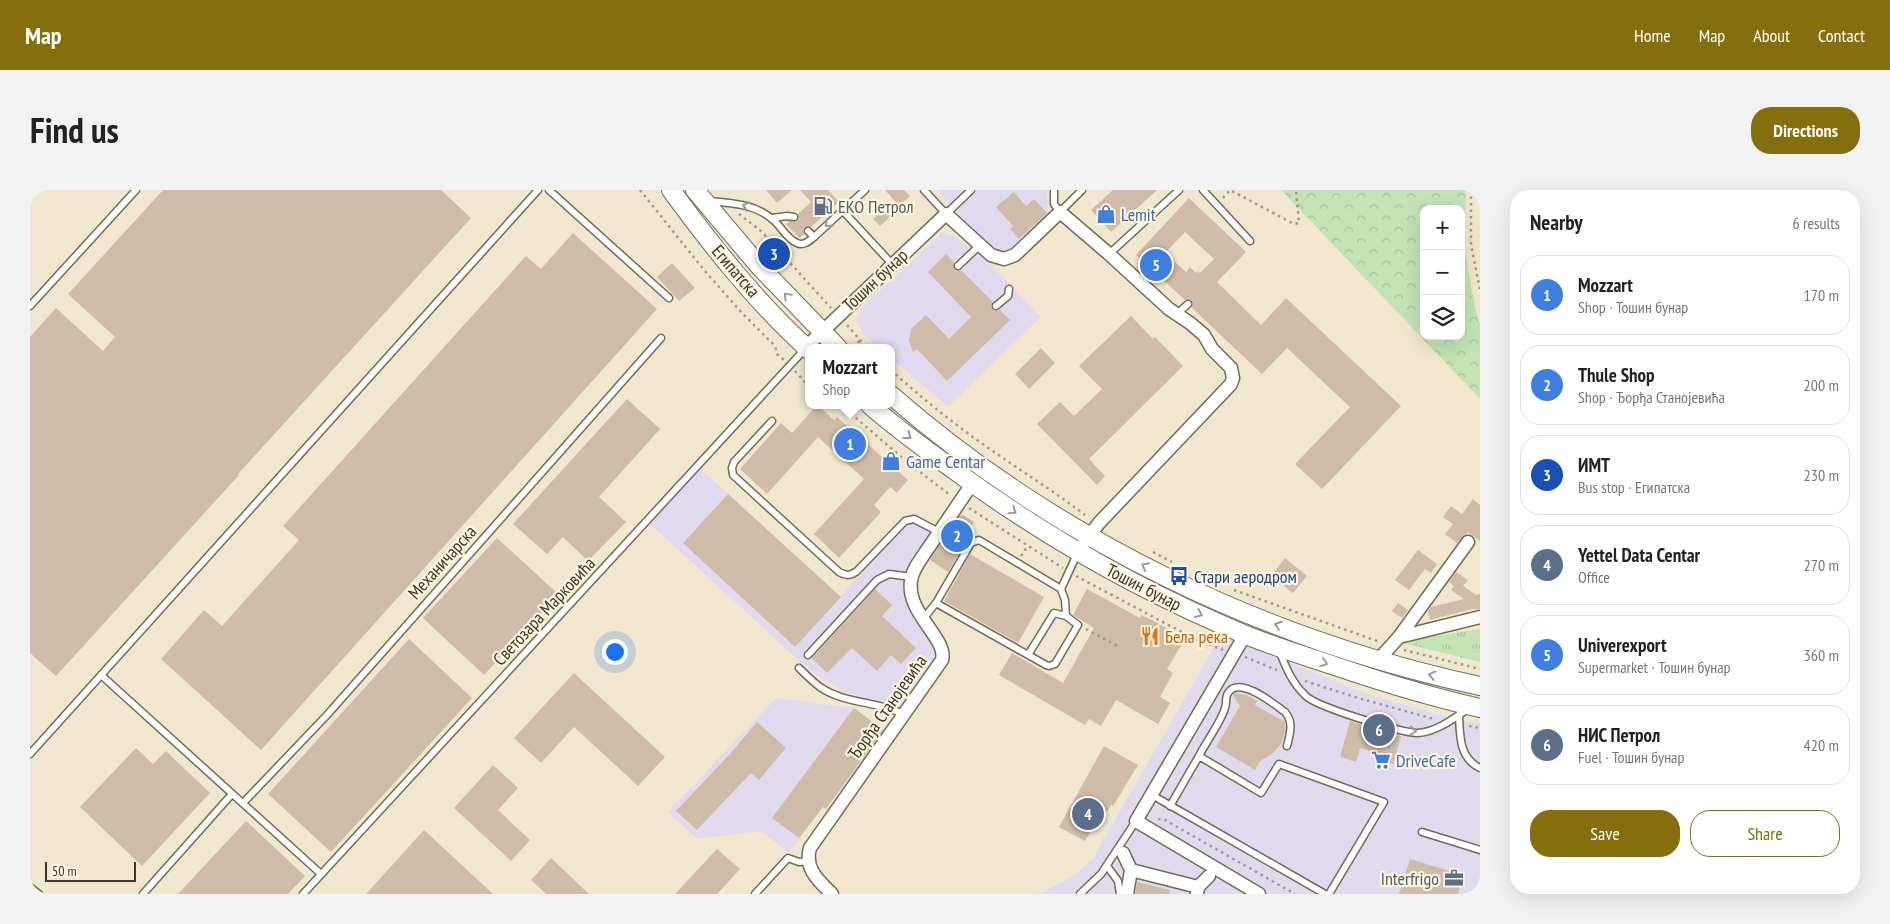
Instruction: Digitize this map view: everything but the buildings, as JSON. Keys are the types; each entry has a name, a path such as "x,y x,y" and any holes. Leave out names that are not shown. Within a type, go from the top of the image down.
{"main road":[{"name":"Египатска","path":"671,190 721,255 805,346"},
{"name":"Египатска","path":"699,195 758,266 821,332"},
{"path":"821,332 834,344"},
{"name":"Тошин бунар","path":"895,398 938,434 1007,486 1094,529 1189,588 1250,615 1378,660 1480,686"},
{"name":"Тошин бунар","path":"875,409 972,484 1016,513 1111,571 1170,601 1245,635 1278,647 1470,710"}],"street":[{"path":"946,214 994,258 1004,259 1011,258 1018,253 1060,212 1177,314 1194,326 1206,338 1212,349 1229,364 1233,374 1233,381 1094,529 1078,551"},
{"name":"Тошин бунар","path":"810,344 946,214"},
{"path":"912,577 939,532 972,484"},
{"path":"1378,660 1395,642 1468,542"},
{"name":"Ђорђа Станојевића","path":"808,861 810,848 814,842 942,660 943,652 922,620 910,594 912,577"},
{"path":"1395,642 1480,616"},
{"path":"1245,635 1136,821 1260,894"},
{"path":"1124,853 1131,870 1127,894"},
{"path":"808,861 811,871 832,894"},
{"path":"1131,870 1198,891 1209,876"}],"lane":[{"path":"30,306 136,190"},
{"path":"30,754 538,190"},
{"path":"549,190 669,298"},
{"path":"699,195 749,207 772,218 797,243 806,243 865,190"},
{"path":"924,190 946,214"},
{"name":"Тошин бунар","path":"946,214 971,190"},
{"path":"1054,190 1054,204 1060,212 1082,190"},
{"path":"1109,254 1179,190"},
{"path":"1203,190 1250,240"},
{"path":"843,210 892,264"},
{"path":"772,218 794,217"},
{"path":"808,231 814,236"},
{"path":"958,266 979,246"},
{"path":"996,306 1008,296 1009,289"},
{"path":"1177,314 1188,304"},
{"name":"Механичарска","path":"243,803 327,715 661,338"},
{"name":"Светозара Марковића","path":"303,894 805,350"},
{"path":"772,421 734,462 732,468 733,475 839,572 846,576 852,576 905,521 914,520 939,532"},
{"path":"922,620 936,603 971,544 976,541 982,541 1061,589 1065,600 1066,616"},
{"path":"1061,589 1078,551"},
{"path":"808,655 876,580 889,574 912,577"},
{"path":"936,603 1028,655 1046,665 1052,666 1078,624 1066,616 1054,613 1028,655"},
{"path":"1278,647 1289,675 1299,690 1308,698 1331,709 1393,728 1418,732 1437,728 1470,710"},
{"path":"800,668 820,688 893,709 903,714"},
{"path":"101,675 321,874"},
{"path":"1170,806 1225,710 1228,693 1231,689 1238,686 1248,688 1286,712 1291,722 1287,746"},
{"path":"1470,710 1459,724 1462,749 1472,764 1480,768"},
{"path":"1199,756 1261,793 1279,764 1384,802 1329,894"},
{"path":"143,894 232,794"},
{"path":"1152,795 1325,894"},
{"path":"1083,893 1107,866 1136,821"},
{"path":"1422,832 1480,850"},
{"path":"755,894 788,858 799,862 808,861"},
{"path":"1107,866 1118,881 1120,894"},
{"path":"30,887 39,894"}],"path":[{"path":"640,190 704,270 743,314 768,338"},
{"path":"1216,205 1230,190 1294,224 1299,223 1296,190"},
{"path":"1470,190 1471,245 1480,290"},
{"path":"725,202 762,232 816,293"},
{"path":"895,374 921,398 1002,458 1056,492 1086,515 1094,529"},
{"path":"1147,549 1173,562"},
{"path":"1231,589 1480,669"},
{"path":"1078,624 1119,647"},
{"path":"1234,654 1367,701 1447,722"},
{"path":"1459,724 1480,728"},
{"path":"1154,818 1165,820 1296,894"}],"shaded area":[{"path":"937,190 1047,190 1048,214 1003,253 991,250"},
{"path":"943,232 952,235 980,254 1041,317 948,407 895,361 895,344 874,344 863,334 856,319 862,307"},
{"path":"700,468 840,597 917,513 940,531 910,582 943,652 901,708 842,691 807,668 650,524"},
{"path":"1221,635 1370,695 1458,720 1480,724 1480,894 1038,894 1070,878 1092,860"},
{"path":"776,698 854,708 885,731 826,809 823,807 789,853 761,831 697,839 668,812"}],"green space":[{"path":"1281,190 1466,190 1465,218 1465,205 1420,205 1420,336"},
{"path":"1465,252 1475,307 1480,325 1480,399 1424,340 1465,340"},
{"path":"1480,629 1480,662 1407,644 1418,639"}],"place":[{"name":"ЕКО Петрол","path":"823,206"},
{"name":"Lemit","path":"1106,214"},
{"name":"ИМТ","path":"774,254"},
{"name":"Univerexport","path":"1156,265"},
{"name":"Mozzart","path":"850,444"},
{"name":"Game Centar","path":"891,461"},
{"name":"Thule Shop","path":"957,536"},
{"name":"Стари аеродром","path":"1179,576"},
{"name":"Бела река","path":"1150,636"},
{"name":"НИС Петрол","path":"1379,730"},
{"name":"DriveCafe","path":"1381,760"},
{"name":"Yettel Data Centar","path":"1088,814"},
{"name":"Interfrigo","path":"1454,878"}]}
